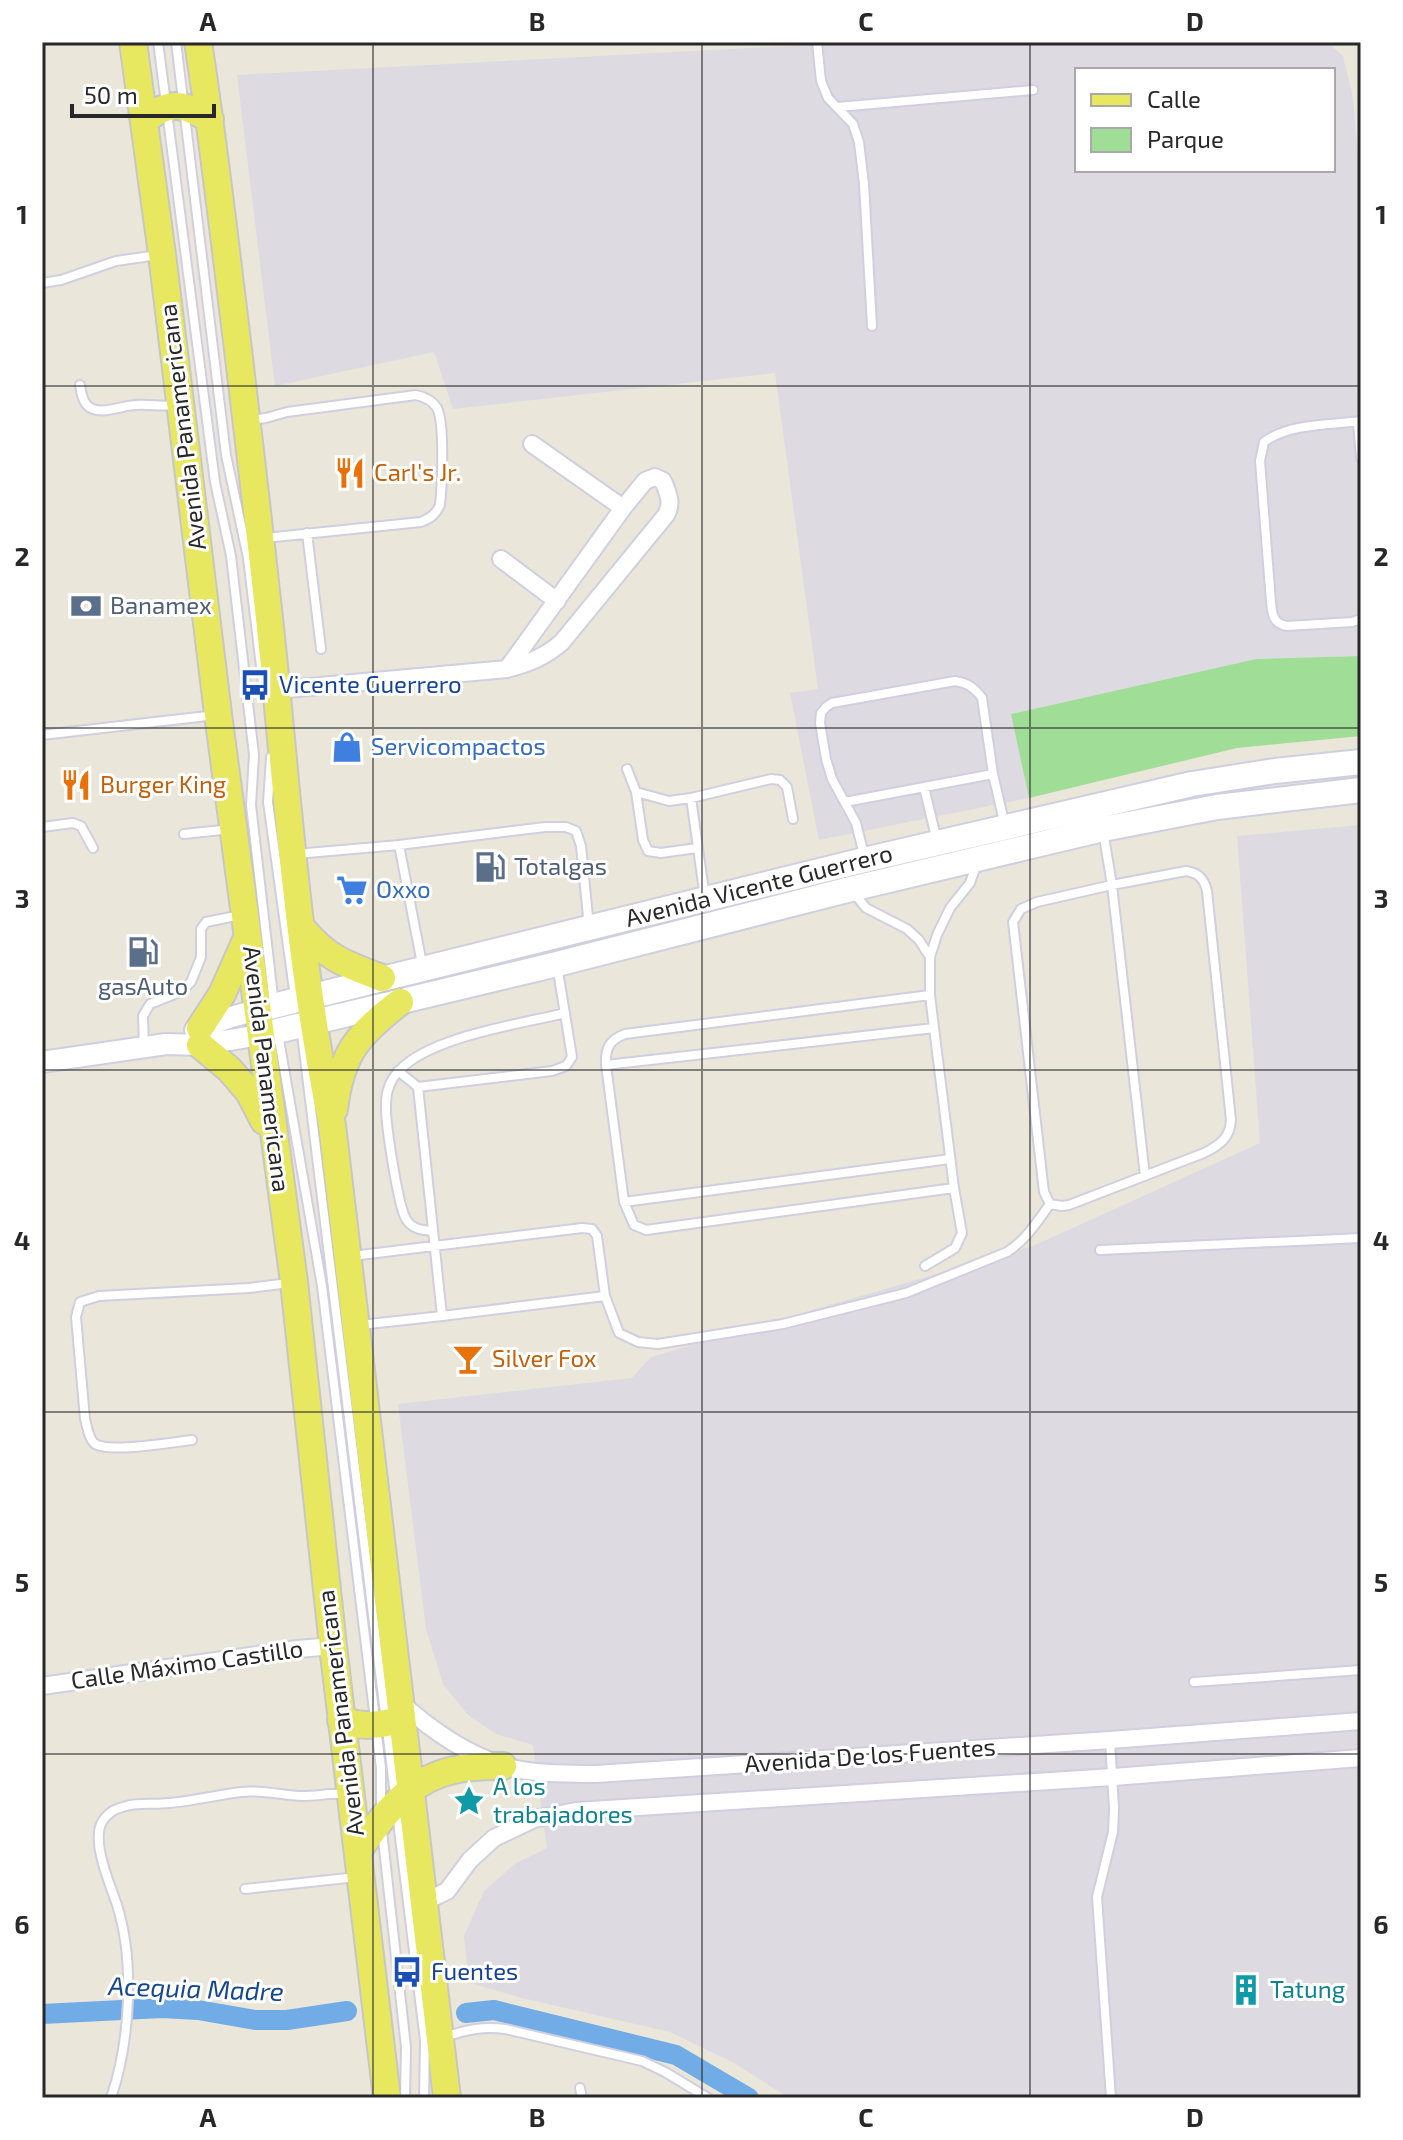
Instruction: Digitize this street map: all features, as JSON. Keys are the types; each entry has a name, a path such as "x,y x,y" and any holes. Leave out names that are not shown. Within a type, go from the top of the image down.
{"main road":[{"name":"Avenida Panamericana","path":"133,42 165,111 162,254 247,924 286,1015 318,1056 332,1125 355,1326 396,1804 424,1902 447,2098"},
{"name":"Avenida Panamericana","path":"197,43 210,119 260,538 270,694 302,928 286,1015 274,1139 294,1282 341,1720 387,2098"},
{"path":"165,111 210,119"},
{"name":"Avenida Vicente Guerrero","path":"286,1015 382,978 1005,826 1192,784 1361,762"},
{"name":"Avenida Vicente Guerrero","path":"286,1015 400,1002 1103,829 1217,807 1361,790"},
{"path":"247,924 222,994 200,1036 249,1092 274,1139"},
{"path":"302,928 324,952 382,978"},
{"path":"332,1125 338,1080 348,1055 372,1023 400,1002"},
{"path":"341,1720 357,1726 390,1717"},
{"path":"360,1864 396,1804 432,1775 483,1765 503,1766"}],"street":[{"path":"532,444 623,508"},
{"path":"270,694 507,669 549,653 562,642 666,515 670,499 663,481 655,477 645,481 507,669"},
{"path":"501,559 557,601"},
{"name":"Avenida Vicente Guerrero","path":"42,1062 166,1044 286,1015"},
{"name":"Calle Máximo Castillo","path":"42,1686 333,1646"},
{"name":"Avenida De los Fuentes","path":"390,1717 436,1731 466,1750 503,1766 541,1772 596,1774 1361,1721"},
{"name":"Avenida De los Fuentes","path":"424,1902 447,1891 470,1860 494,1838 534,1819 576,1811 1361,1758"}],"lane":[{"path":"158,42 215,482 233,571 254,755 251,805 286,1015 390,1717 381,1768 396,1804 425,2041 424,2098"},
{"path":"817,42 821,81 828,98 853,124 859,142 872,326"},
{"path":"197,43 165,111 226,455 248,558 270,694"},
{"path":"838,107 1033,90"},
{"path":"42,283 61,280 116,261 162,254"},
{"path":"80,385 85,402 92,409 108,410 136,404 159,407 180,405"},
{"path":"246,421 287,412 416,395 436,406 441,423 441,495 437,512 421,522 260,538"},
{"path":"1361,458 1359,421 1280,433 1264,442 1260,450 1271,602 1275,620 1287,626 1361,619"},
{"path":"307,533 321,649"},
{"path":"864,860 856,823 832,779 826,759 821,713 832,703 955,681 975,688 982,698 993,774 1005,826"},
{"path":"42,735 218,714"},
{"path":"269,742 268,802 283,923 286,1015 322,1286 390,1717"},
{"path":"627,769 636,792 643,840 648,851 656,853 697,848"},
{"path":"845,802 993,774"},
{"path":"636,792 669,801 776,779 787,787 793,819"},
{"path":"924,787 937,843"},
{"path":"691,798 705,899"},
{"path":"42,827 73,823 81,826 93,848"},
{"path":"293,854 566,827 576,831 581,846 589,928"},
{"path":"184,834 233,828"},
{"path":"1103,829 1145,1176"},
{"path":"399,845 423,969"},
{"path":"925,1266 955,1248 962,1233 930,995 930,957 950,908 970,883 978,859"},
{"path":"1186,871 1197,874 1204,881 1208,901 1230,1131 1222,1142 1204,1153 1145,1176 1069,1205 1050,1204 1046,1198 1013,922 1027,905 1186,871"},
{"path":"851,889 866,908 907,929 930,957"},
{"path":"144,1048 143,1016 150,1004 180,992 191,982 201,957 201,929 206,922 247,924"},
{"path":"398,1071 418,1087 552,1071 566,1066 572,1057 557,964"},
{"path":"930,995 625,1034 609,1044 605,1053 606,1065 624,1202 634,1225 646,1230 954,1188"},
{"path":"432,1231 416,1230 406,1220 400,1204 385,1107 388,1087 398,1071 421,1054 447,1041 565,1013"},
{"path":"606,1065 934,1028"},
{"path":"418,1087 442,1316"},
{"path":"624,1202 950,1159"},
{"path":"347,1257 592,1229 597,1236 605,1296 619,1333 638,1342 658,1344 783,1324 915,1290 1018,1245 1050,1204"},
{"path":"1100,1250 1361,1238"},
{"path":"192,1440 118,1448 104,1448 95,1443 85,1419 76,1317 80,1302 99,1296 249,1288 294,1282"},
{"path":"355,1326 605,1296"},
{"path":"1194,1682 1361,1670"},
{"path":"1110,1740 1113,1832 1097,1897 1111,2098"},
{"path":"111,2098 120,2071 127,1993 123,1924 98,1844 100,1826 108,1813 129,1804 188,1801 245,1791 304,1796 350,1794"},
{"path":"396,1804 406,2047 405,2098"},
{"path":"245,1889 360,1864"},
{"path":"439,2031 505,2029 642,2061 708,2098"}],"shaded area":[{"path":"866,42 1327,42 1343,56 1353,98 1361,195 1361,656 1256,659 1012,714 1029,798 819,840 790,693 818,689 775,373 453,409 434,352 275,386 237,75"},
{"path":"1361,825 1361,2098 789,2098 734,2063 670,2032 469,1983 464,1936 484,1891 516,1863 547,1848 533,1745 496,1734 468,1715 443,1684 426,1629 398,1404 632,1378 651,1357 1033,1246 1260,1143 1237,836"}],"green space":[{"path":"1361,656 1361,736 1237,748 1029,798 1011,714 1256,659"}],"waterway":[{"name":"Acequia Madre","path":"42,2014 162,2008 198,2010 255,2020 287,2020 347,2011"},
{"name":"Acequia Madre","path":"466,2013 494,2010 676,2055 749,2098"}],"place":[{"name":"Carl's Jr.","path":"350,473"},
{"name":"Banamex","path":"86,606"},
{"name":"Vicente Guerrero","path":"255,685"},
{"name":"Servicompactos","path":"347,747"},
{"name":"Burger King","path":"76,785"},
{"name":"Totalgas","path":"490,867"},
{"name":"Oxxo","path":"352,890"},
{"name":"gasAuto","path":"143,952"},
{"name":"Silver Fox","path":"468,1359"},
{"name":"A los trabajadores","path":"469,1801"},
{"name":"Fuentes","path":"407,1972"},
{"name":"Tatung","path":"1246,1990"}]}
